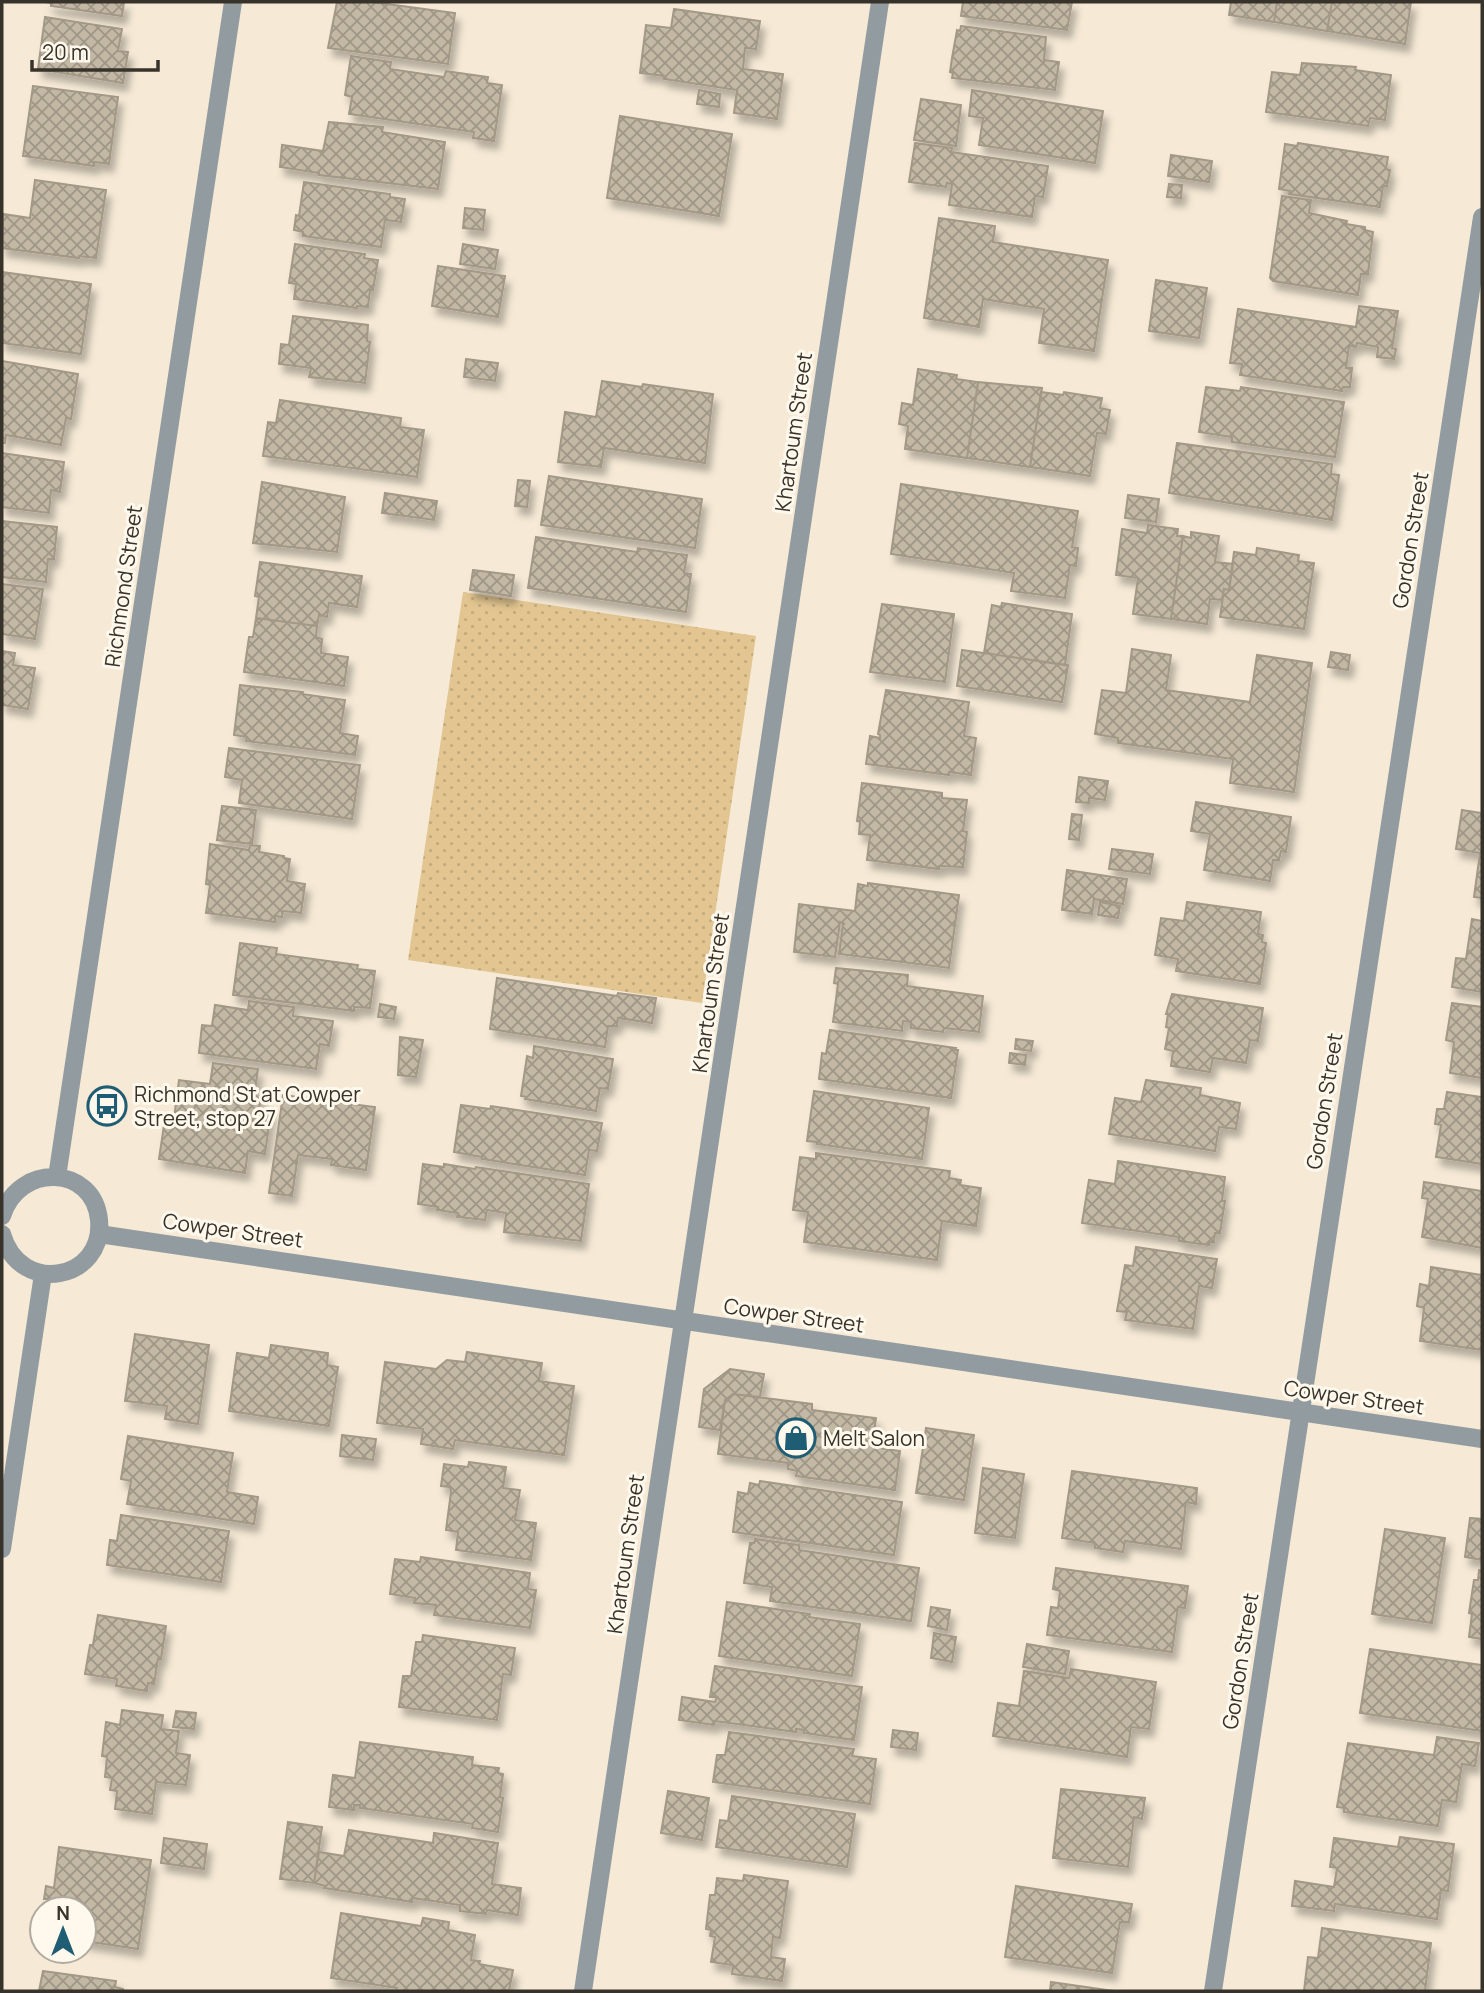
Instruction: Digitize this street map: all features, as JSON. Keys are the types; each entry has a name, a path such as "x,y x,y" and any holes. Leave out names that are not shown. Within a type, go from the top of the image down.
{"street":[{"name":"Richmond Street","path":"58,1177 233,2"},
{"name":"Khartoum Street","path":"583,1991 880,2"},
{"name":"Gordon Street","path":"1213,1991 1482,217"},
{"path":"2,1216 6,1203 21,1186 42,1177 58,1177 85,1191 94,1204 99,1219 99,1234 94,1249 72,1269 58,1274 43,1274 28,1269 15,1260 6,1248 2,1234"},
{"name":"Cowper Street","path":"99,1234 1482,1439"},
{"path":"2,1549 43,1274"}],"shaded area":[{"path":"463,592 756,636 702,1003 408,960"}],"building":[{"path":"45,2 124,2 122,16 51,6 51,3"},
{"path":"337,2 372,2 455,13 448,64 328,48"},
{"path":"963,2 1072,2 1067,30 961,16"},
{"path":"1231,2 1277,2 1274,22 1229,15"},
{"path":"1277,2 1332,2 1327,31 1274,22"},
{"path":"1332,2 1411,2 1405,44 1327,31"},
{"path":"674,9 760,21 756,49 745,48 743,69 783,74 777,119 734,113 737,90 640,73 646,25 671,28"},
{"path":"45,17 122,29 118,51 128,52 123,83 38,69"},
{"path":"961,26 1046,37 1044,60 1059,62 1055,90 952,78 952,58 957,30 960,31"},
{"path":"351,56 391,62 390,69 444,77 446,71 488,77 487,83 502,85 494,141 473,138 474,132 349,114 352,97 345,95"},
{"path":"1302,63 1356,67 1355,70 1391,75 1385,120 1370,118 1368,126 1266,112 1272,72 1300,75"},
{"path":"33,86 118,97 109,164 94,162 94,166 23,156"},
{"path":"699,90 720,94 719,107 697,104"},
{"path":"972,90 1103,111 1095,163 979,145 983,118 969,116"},
{"path":"921,99 961,105 956,146 914,140"},
{"path":"620,116 732,134 719,216 607,198"},
{"path":"329,122 383,127 382,132 445,142 438,189 319,175 280,167 282,145 323,151"},
{"path":"915,143 952,148 951,152 1048,166 1043,197 1035,196 1032,217 949,205 952,184 947,183 946,187 909,182"},
{"path":"1298,143 1388,157 1386,169 1390,170 1387,186 1383,186 1380,207 1289,194 1290,191 1279,189 1285,144 1297,146"},
{"path":"1171,155 1212,161 1209,182 1168,176"},
{"path":"35,180 106,190 96,258 2,248 3,214 30,218"},
{"path":"304,182 390,194 390,197 405,199 401,222 385,220 381,247 303,236 303,232 294,230"},
{"path":"1169,184 1182,185 1181,198 1167,197"},
{"path":"1282,196 1311,200 1309,213 1347,221 1346,224 1365,227 1365,230 1373,232 1368,274 1361,274 1358,295 1273,281 1270,278"},
{"path":"465,208 485,210 483,230 463,228"},
{"path":"939,218 995,226 993,242 1108,260 1094,351 1039,343 1044,309 983,299 979,327 924,318"},
{"path":"295,244 365,254 364,258 378,260 368,307 357,308 294,299 296,284 289,283"},
{"path":"463,244 498,250 495,269 460,264"},
{"path":"438,266 505,276 498,317 432,306"},
{"path":"2,272 91,284 81,354 2,343"},
{"path":"1156,280 1207,288 1199,338 1149,331"},
{"path":"1359,306 1398,311 1392,348 1396,349 1394,359 1377,357 1378,347 1357,343 1356,347 1349,346 1346,368 1352,368 1350,387 1343,387 1342,391 1240,375 1242,364 1230,363 1238,309 1356,327"},
{"path":"293,316 368,325 367,341 370,342 365,383 309,377 311,368 279,364 281,344 289,345"},
{"path":"466,359 498,363 495,381 464,377"},
{"path":"2,361 78,374 71,419 66,418 61,445 6,435 5,443 2,443"},
{"path":"918,369 957,375 956,379 978,382 967,458 905,449 908,426 899,424 902,403 913,405"},
{"path":"602,381 713,394 705,463 604,448 601,467 558,462 565,412 596,417"},
{"path":"978,382 1042,388 1030,467 967,458"},
{"path":"1206,387 1240,391 1241,387 1344,402 1335,457 1232,442 1232,437 1199,432"},
{"path":"1041,392 1063,395 1064,392 1102,398 1100,408 1110,410 1106,434 1097,433 1090,476 1030,467"},
{"path":"280,400 401,418 400,427 424,430 417,477 263,456 268,422 276,423"},
{"path":"1177,443 1332,464 1331,474 1339,475 1332,520 1169,493"},
{"path":"2,453 64,462 60,492 51,490 49,513 2,507"},
{"path":"549,476 702,499 695,548 541,525"},
{"path":"518,480 530,481 527,507 515,506"},
{"path":"262,482 345,497 337,552 253,543"},
{"path":"901,484 1078,511 1072,547 1078,548 1076,566 1070,565 1065,598 1011,591 1014,573 891,554"},
{"path":"385,493 437,501 434,520 382,513"},
{"path":"1128,495 1159,499 1156,522 1125,518"},
{"path":"2,521 57,527 54,559 48,559 46,582 2,577"},
{"path":"1148,525 1178,529 1177,536 1183,536 1171,619 1133,614 1138,578 1116,575 1122,529 1147,533"},
{"path":"1191,532 1219,536 1215,562 1233,564 1229,590 1224,589 1222,600 1210,599 1207,624 1171,619 1183,536 1191,538"},
{"path":"536,537 637,552 638,548 687,555 684,573 691,574 686,612 528,588"},
{"path":"1257,548 1299,555 1298,561 1314,563 1304,629 1220,617 1224,589 1229,590 1234,552 1256,555"},
{"path":"260,562 362,576 357,607 329,603 327,617 319,615 317,626 256,618 259,597 255,596"},
{"path":"473,570 514,575 511,596 470,590"},
{"path":"2,584 43,589 35,639 2,634"},
{"path":"1002,603 1072,614 1065,665 984,653 992,605 1001,607"},
{"path":"882,604 954,614 945,682 870,672"},
{"path":"256,618 317,626 316,637 322,639 321,653 348,657 344,686 244,672 249,637 253,637"},
{"path":"1132,649 1171,655 1166,690 1250,702 1257,655 1312,663 1294,792 1230,783 1233,759 1118,743 1118,738 1095,734 1102,690 1126,693"},
{"path":"962,650 1068,665 1062,702 957,686"},
{"path":"2,651 15,653 13,665 35,668 28,709 2,705"},
{"path":"1331,652 1350,655 1348,670 1328,667"},
{"path":"240,685 345,700 340,733 358,736 355,755 246,741 247,737 234,735"},
{"path":"886,690 969,702 964,736 976,738 971,775 949,772 949,775 866,764 870,736 880,738 878,734"},
{"path":"229,748 360,765 352,819 239,803 242,780 225,777"},
{"path":"1079,777 1108,781 1105,800 1089,798 1089,803 1076,802"},
{"path":"862,783 942,793 942,798 967,800 963,831 967,832 963,867 939,866 939,869 867,860 870,835 859,834 860,822 857,821"},
{"path":"1196,802 1291,817 1286,852 1281,851 1279,860 1273,860 1270,881 1204,870 1210,834 1191,831"},
{"path":"222,806 256,810 252,844 217,840"},
{"path":"1462,810 1482,813 1482,898 1474,897 1480,853 1456,849"},
{"path":"1072,814 1082,815 1079,840 1069,839"},
{"path":"210,844 249,850 250,845 260,846 259,852 290,859 287,881 305,884 301,913 283,911 282,917 275,916 275,922 206,913 210,885 206,884"},
{"path":"1112,849 1153,854 1150,874 1109,869"},
{"path":"1067,870 1127,879 1123,904 1094,899 1092,914 1062,910"},
{"path":"868,883 959,895 949,968 839,954 845,924 840,922 835,957 794,952 799,904 855,911 858,884 868,886"},
{"path":"1100,902 1120,906 1118,918 1098,915"},
{"path":"1187,902 1261,912 1258,934 1263,935 1262,942 1266,943 1260,984 1176,971 1178,959 1155,955 1161,918 1184,921"},
{"path":"1472,919 1482,921 1482,992 1452,987 1456,958 1466,959"},
{"path":"240,943 277,948 276,954 358,965 357,969 375,971 370,1008 354,1007 354,1011 233,995"},
{"path":"836,968 908,975 907,986 983,996 979,1032 944,1028 943,1032 911,1028 911,1022 903,1021 902,1031 833,1022 838,984 834,983"},
{"path":"497,978 617,996 618,993 656,998 652,1023 618,1018 617,1026 608,1026 605,1047 490,1029"},
{"path":"1172,994 1263,1008 1258,1041 1250,1040 1246,1063 1213,1058 1210,1072 1171,1066 1173,1051 1165,1049 1169,1028 1166,1027 1166,1014"},
{"path":"249,1001 294,1007 293,1016 333,1021 329,1046 320,1044 316,1069 199,1053 202,1025 212,1026 215,1005 248,1010"},
{"path":"1452,1003 1482,1007 1482,1078 1450,1073 1454,1042 1446,1040"},
{"path":"380,1004 396,1007 394,1019 378,1017"},
{"path":"830,1030 956,1048 955,1050 958,1050 951,1098 819,1079 822,1053 826,1054"},
{"path":"400,1037 423,1040 416,1077 398,1075"},
{"path":"1016,1039 1033,1041 1031,1051 1015,1049"},
{"path":"534,1046 613,1059 608,1089 600,1088 596,1111 525,1099 526,1097 521,1096 527,1056 533,1058"},
{"path":"1010,1053 1026,1055 1025,1065 1009,1063"},
{"path":"213,1063 258,1069 255,1090 261,1094 259,1109 271,1110 265,1154 248,1151 245,1173 159,1159 164,1125 173,1126 179,1080 210,1084"},
{"path":"1146,1080 1201,1088 1200,1095 1240,1103 1236,1129 1219,1127 1215,1151 1109,1134 1115,1098 1141,1102"},
{"path":"814,1091 929,1108 922,1159 807,1141"},
{"path":"1447,1092 1482,1097 1482,1164 1436,1157 1441,1125 1435,1124 1437,1109 1444,1109"},
{"path":"283,1095 375,1107 366,1170 331,1165 332,1159 298,1155 292,1196 269,1193"},
{"path":"461,1105 490,1109 491,1106 602,1123 597,1151 589,1150 585,1175 454,1152"},
{"path":"816,1153 950,1171 949,1178 961,1180 960,1185 981,1188 976,1226 942,1221 937,1260 804,1242 808,1212 793,1210 800,1157 816,1159"},
{"path":"1118,1161 1225,1177 1222,1201 1225,1201 1220,1233 1215,1233 1214,1242 1209,1242 1209,1245 1179,1241 1179,1237 1082,1223 1089,1180 1115,1184"},
{"path":"423,1164 476,1167 589,1184 581,1241 504,1232 506,1213 487,1210 485,1220 457,1217 458,1213 418,1204"},
{"path":"1424,1182 1482,1191 1482,1248 1422,1237 1428,1199 1422,1198"},
{"path":"1136,1247 1217,1259 1212,1288 1199,1286 1193,1329 1125,1320 1127,1312 1117,1311 1125,1265 1133,1266"},
{"path":"1431,1267 1482,1275 1482,1350 1420,1341 1424,1308 1417,1306 1420,1284 1429,1286"},
{"path":"135,1334 209,1345 198,1424 165,1419 167,1406 125,1401"},
{"path":"271,1345 328,1353 327,1365 338,1367 329,1426 229,1411 237,1353 269,1358"},
{"path":"467,1352 542,1363 539,1381 574,1386 564,1455 455,1440 453,1449 421,1444 423,1429 377,1423 385,1362 436,1369 447,1360 465,1362"},
{"path":"730,1369 764,1374 760,1397 733,1394 725,1400 720,1430 699,1427 704,1389"},
{"name":"Melt Salon","path":"733,1394 812,1404 812,1410 876,1418 872,1447 900,1451 895,1490 796,1476 797,1471 788,1469 788,1463 718,1454 725,1400"},
{"path":"926,1428 974,1435 964,1500 916,1493"},
{"path":"342,1435 376,1439 373,1460 340,1456"},
{"path":"128,1436 233,1453 227,1492 258,1497 254,1524 127,1504 131,1481 121,1479"},
{"path":"469,1462 506,1467 503,1488 520,1490 515,1520 536,1523 531,1560 456,1550 458,1532 446,1530 451,1492 450,1487 441,1486 444,1464 468,1467"},
{"path":"983,1468 1024,1474 1015,1538 975,1533"},
{"path":"1072,1471 1197,1488 1196,1504 1186,1502 1181,1549 1125,1541 1123,1552 1095,1548 1095,1543 1062,1538"},
{"path":"760,1481 902,1502 894,1555 733,1532 738,1492 748,1494 750,1483 759,1485"},
{"path":"121,1515 229,1531 221,1582 107,1565 110,1540 117,1541"},
{"path":"1470,1518 1482,1519 1482,1560 1465,1557"},
{"path":"1385,1529 1445,1538 1432,1623 1372,1614"},
{"path":"755,1539 799,1545 799,1550 919,1568 911,1621 770,1601 772,1587 744,1583 750,1543 754,1543"},
{"path":"421,1557 530,1573 528,1589 536,1590 530,1628 434,1615 436,1605 414,1603 415,1598 390,1594 395,1559 420,1562"},
{"path":"1056,1568 1188,1586 1185,1608 1178,1607 1172,1652 1047,1635 1051,1607 1058,1608 1060,1591 1053,1589"},
{"path":"1479,1570 1482,1570 1482,1639 1469,1637 1472,1614 1469,1613 1474,1580 1478,1580"},
{"path":"727,1602 860,1624 852,1676 719,1656"},
{"path":"931,1607 950,1610 947,1630 928,1626"},
{"path":"98,1615 166,1626 154,1684 148,1683 147,1691 116,1686 117,1679 85,1674"},
{"path":"934,1633 956,1637 952,1662 931,1658"},
{"path":"423,1635 515,1648 511,1675 503,1674 497,1720 399,1707 403,1676 411,1676 416,1642 422,1642"},
{"path":"1027,1644 1069,1651 1065,1674 1023,1667"},
{"path":"1370,1649 1482,1665 1482,1731 1360,1713"},
{"path":"715,1666 862,1687 854,1740 804,1733 804,1730 796,1729 796,1732 715,1721 714,1725 679,1720 682,1697 715,1702 717,1697 710,1697"},
{"path":"1071,1669 1156,1682 1149,1729 1131,1727 1127,1757 993,1736 998,1703 1019,1706 1024,1671 1069,1678"},
{"path":"122,1710 163,1715 161,1729 179,1731 176,1753 190,1755 186,1785 156,1782 152,1814 115,1809 117,1791 110,1790 112,1778 105,1777 107,1757 102,1756 106,1722 120,1725"},
{"path":"176,1711 196,1713 194,1729 173,1727"},
{"path":"893,1730 918,1733 916,1750 891,1747"},
{"path":"729,1732 854,1749 852,1756 876,1759 870,1804 713,1782 717,1755 725,1755"},
{"path":"1437,1737 1479,1743 1475,1766 1462,1764 1456,1802 1442,1800 1438,1826 1344,1812 1344,1808 1337,1807 1348,1743 1434,1755"},
{"path":"360,1742 473,1757 472,1765 499,1768 498,1773 503,1774 500,1797 503,1798 498,1832 472,1828 473,1824 360,1808 360,1805 354,1805 354,1810 329,1807 333,1775 355,1778"},
{"path":"1061,1789 1145,1798 1142,1819 1134,1817 1128,1867 1053,1858"},
{"path":"668,1791 709,1798 702,1840 661,1833"},
{"path":"732,1796 855,1814 847,1867 716,1847 720,1820 728,1821"},
{"path":"288,1822 322,1827 314,1883 280,1879"},
{"path":"349,1830 433,1843 434,1833 498,1843 492,1884 521,1888 518,1915 487,1910 486,1914 460,1911 460,1905 412,1898 412,1902 324,1888 325,1886 314,1883 319,1852 344,1856"},
{"path":"1400,1837 1454,1844 1448,1891 1441,1890 1437,1919 1335,1904 1334,1911 1292,1906 1295,1881 1334,1887 1337,1868 1330,1867 1334,1838 1398,1847"},
{"path":"164,1838 207,1844 204,1869 161,1863"},
{"path":"59,1847 151,1860 138,1949 98,1943 98,1895 45,1895 46,1886 54,1888"},
{"path":"744,1875 788,1881 780,1938 773,1937 771,1957 785,1959 782,1981 732,1974 733,1965 711,1962 715,1937 710,1936 711,1930 706,1929 710,1895 715,1895 717,1878 743,1881"},
{"path":"1016,1886 1132,1904 1129,1922 1120,1922 1112,1973 1005,1957"},
{"path":"341,1913 421,1926 423,1918 449,1922 448,1930 475,1935 471,1960 513,1970 509,1991 396,1991 397,1988 331,1978"},
{"path":"1322,1928 1431,1943 1425,1991 1304,1991 1308,1957 1318,1958"},
{"path":"43,1971 116,1981 115,1987 123,1991 39,1991"},
{"path":"1051,1982 1114,1991 1050,1991"}],"place":[{"name":"Richmond St at Cowper Street, stop 27","path":"107,1106"},
{"name":"Melt Salon","path":"796,1438"}]}
